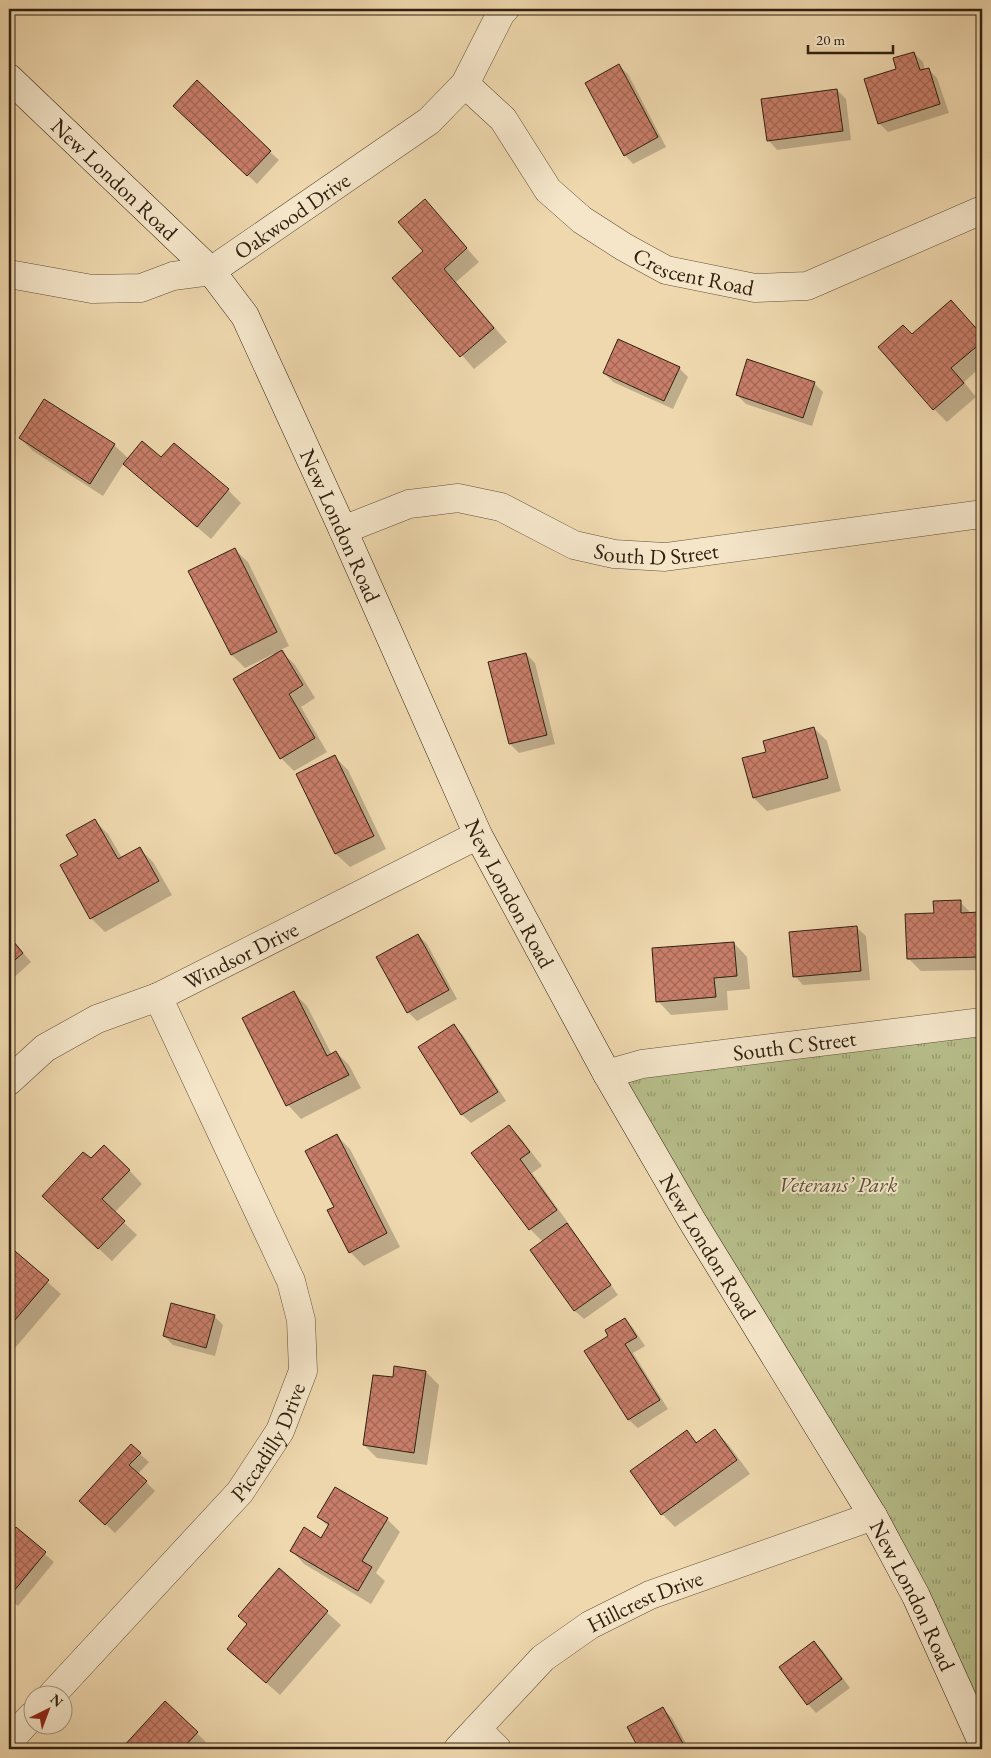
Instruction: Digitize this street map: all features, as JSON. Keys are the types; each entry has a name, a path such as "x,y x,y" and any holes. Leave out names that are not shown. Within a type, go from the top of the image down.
{"street":[{"name":"Oakwood Drive","path":"9,274 92,289 141,288 174,276 211,271 429,121 465,84 501,13 505,9"},
{"name":"New London Road","path":"9,78 211,271 245,316 343,530 478,835 608,1074 691,1219 873,1516 916,1596 982,1742"},
{"name":"Crescent Road","path":"465,84 503,119 548,190 582,220 624,247 666,270 755,288 807,286 982,210"},
{"name":"South D Street","path":"343,530 409,504 458,498 501,506 574,545 614,554 664,557 982,514"},
{"name":"Windsor Drive","path":"9,1080 45,1048 97,1019 158,997 478,835"},
{"name":"Piccadilly Drive","path":"60,1686 240,1492 280,1431 303,1371 301,1320 291,1281 158,997"},
{"name":"South C Street","path":"608,1074 642,1064 982,1022"},
{"name":"Hillcrest Drive","path":"458,1749 543,1658 590,1625 650,1595 873,1516"},
{"path":"9,1741 22,1727"},
{"path":"477,1729 497,1749"}],"green space":[{"name":"Veterans’ Park","path":"982,1022 982,1742 916,1596 607,1074"}],"building":[{"path":"914,52 920,70 929,68 940,104 878,124 864,79 896,69 893,58"},
{"path":"619,64 658,137 624,156 585,83"},
{"path":"197,80 271,151 247,176 173,106"},
{"path":"837,89 843,131 767,141 761,99"},
{"path":"425,199 467,248 444,269 494,328 460,357 392,278 423,251 398,222"},
{"path":"951,300 982,335 982,342 951,368 964,383 933,410 878,347 903,325 912,334"},
{"path":"618,339 680,367 664,401 603,373"},
{"path":"747,359 815,382 803,418 736,395"},
{"path":"44,399 115,444 90,484 19,438"},
{"path":"142,441 161,457 174,443 229,489 197,527 123,464"},
{"path":"235,548 277,632 231,655 188,571"},
{"path":"282,650 303,685 289,694 315,738 280,759 233,679"},
{"path":"526,653 547,735 509,744 488,662"},
{"path":"814,727 828,778 753,798 742,758 766,752 763,741"},
{"path":"335,755 374,836 335,854 296,774"},
{"path":"95,819 118,859 140,847 159,881 90,919 60,865 78,855 66,835"},
{"path":"961,900 961,913 980,912 981,957 907,959 905,914 934,913 933,901"},
{"path":"857,926 861,971 793,977 789,932"},
{"path":"418,934 449,990 407,1013 376,957"},
{"path":"9,936 23,953 9,965"},
{"path":"734,942 737,976 714,978 716,997 656,1002 652,948"},
{"path":"294,991 327,1056 336,1051 349,1075 286,1106 242,1018"},
{"path":"454,1024 498,1092 461,1115 418,1047"},
{"path":"509,1125 530,1152 520,1159 557,1210 529,1230 471,1153"},
{"path":"337,1134 387,1233 349,1253 327,1210 334,1207 305,1151"},
{"path":"104,1145 130,1170 102,1199 125,1221 98,1249 42,1196 83,1152 91,1158"},
{"path":"567,1223 611,1285 574,1311 530,1250"},
{"path":"9,1246 49,1280 9,1327"},
{"path":"171,1303 215,1315 206,1348 163,1336"},
{"path":"625,1318 637,1337 625,1344 660,1400 628,1420 584,1351 608,1336 605,1330"},
{"path":"394,1366 426,1371 414,1453 363,1445 373,1375 393,1377"},
{"path":"715,1429 737,1460 661,1515 630,1471 687,1430 696,1443"},
{"path":"131,1444 141,1453 129,1465 147,1481 105,1525 79,1501"},
{"path":"335,1487 388,1518 362,1561 372,1567 358,1591 290,1551 304,1527 321,1538 329,1524 317,1517"},
{"path":"16,1527 46,1552 9,1597 9,1536"},
{"path":"279,1568 328,1611 266,1683 227,1649 247,1624 238,1616"},
{"path":"814,1641 842,1679 807,1705 779,1667"},
{"path":"165,1701 198,1732 182,1749 121,1749"},
{"path":"663,1707 686,1749 639,1749 627,1727"}]}
